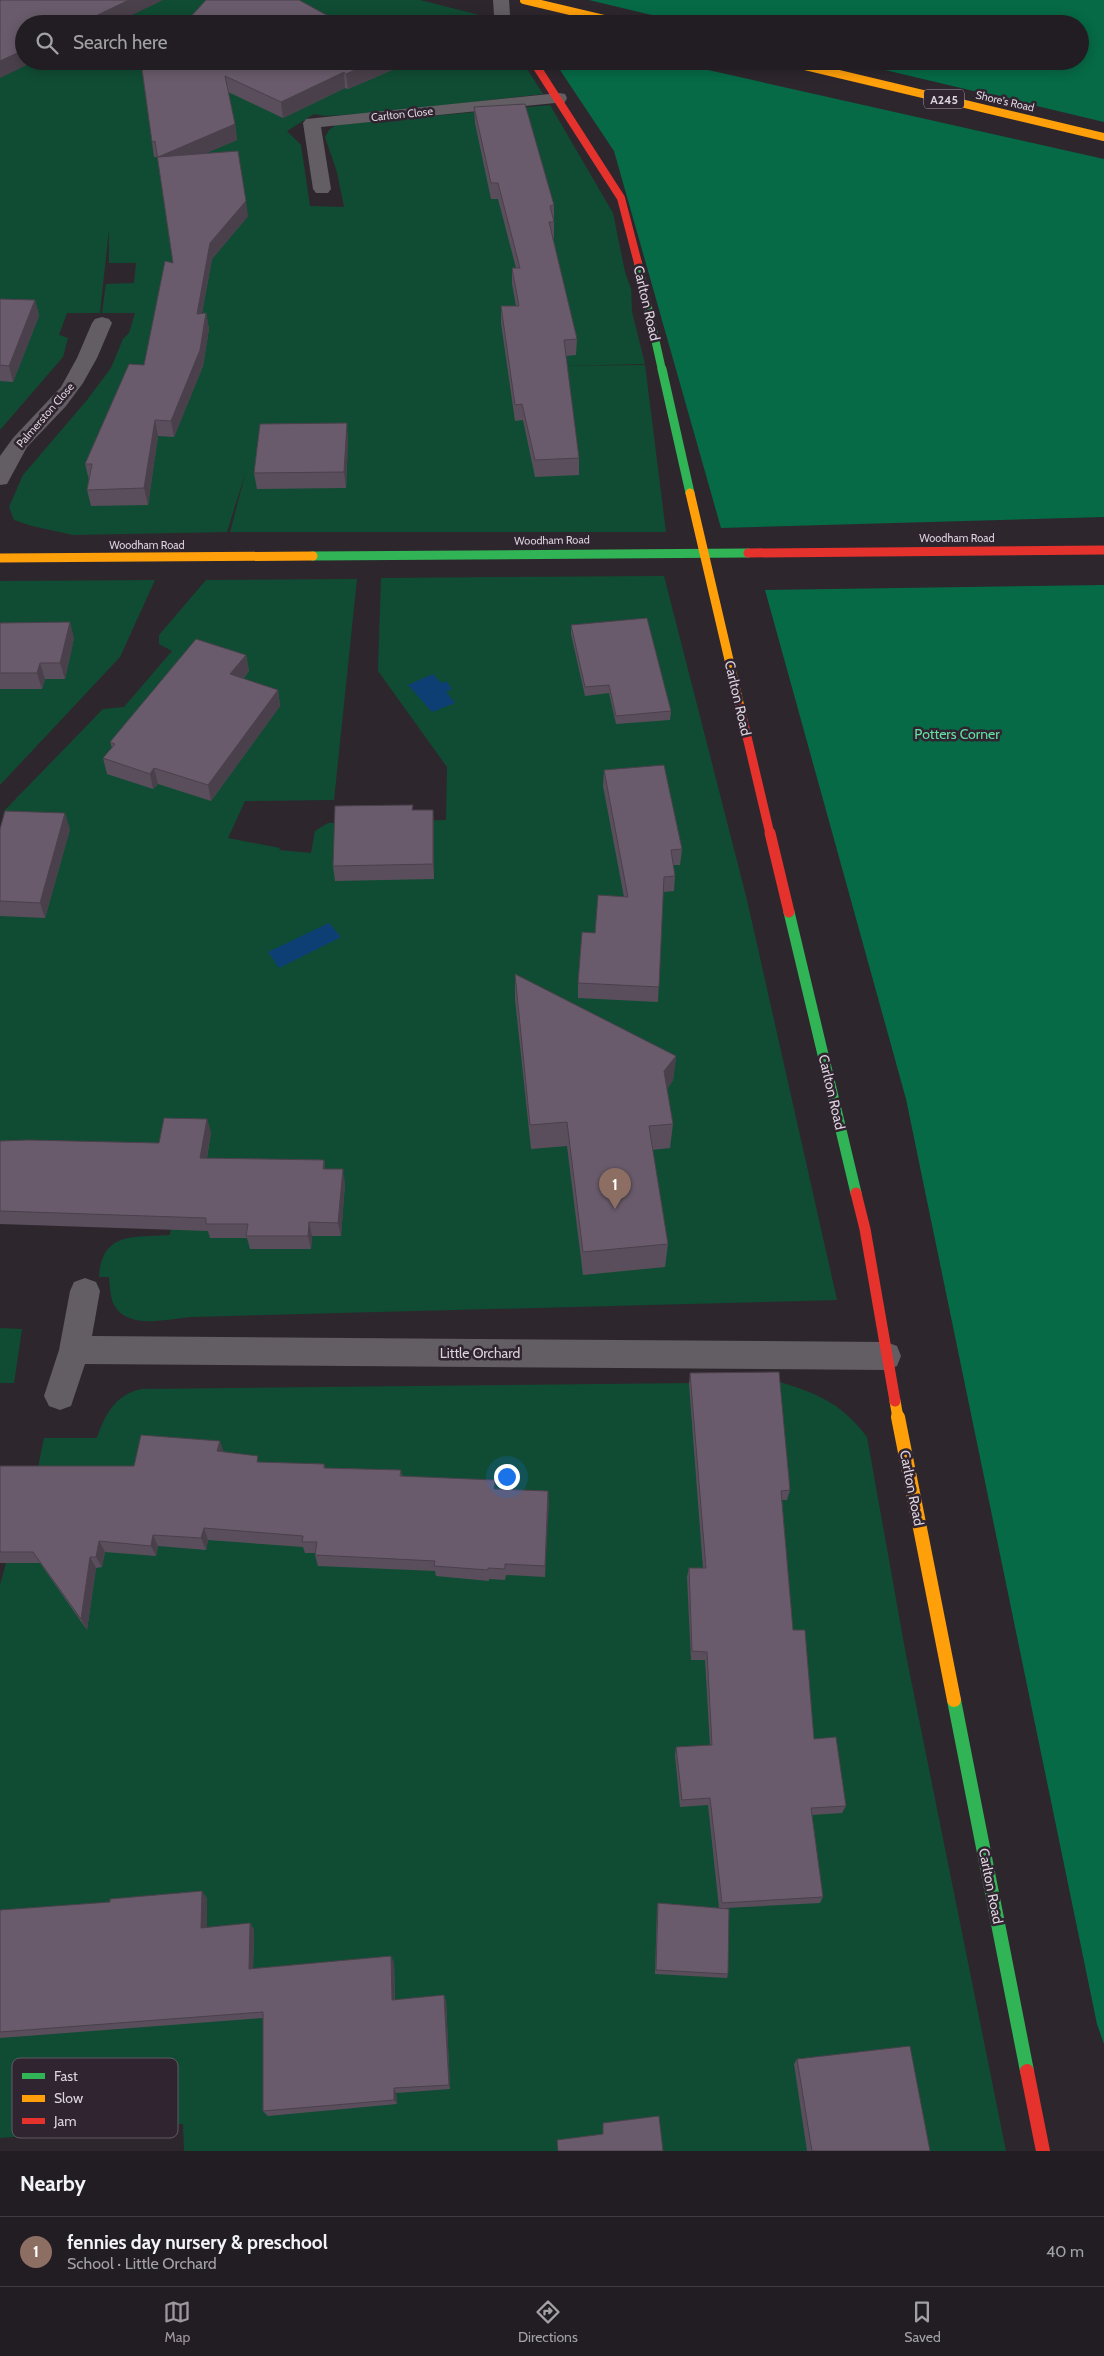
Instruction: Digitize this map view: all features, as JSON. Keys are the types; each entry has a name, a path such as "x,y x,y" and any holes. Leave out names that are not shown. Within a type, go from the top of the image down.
{"street":[{"path":"501,0 502,15"},
{"path":"524,0 587,15"},
{"name":"Carlton Road","path":"540,70 621,198 646,297 703,552 865,1229 886,1356 1043,2151"},
{"name":"Shore's Road","path":"822,70 1104,137"},
{"name":"Carlton Close","path":"322,189 312,123 559,98"},
{"name":"Palmerston Close","path":"0,479 4,465 19,443 67,392 89,356 102,323"},
{"name":"Woodham Road","path":"0,558 1104,550"},
{"path":"60,1396 74,1350 85,1290"},
{"name":"Little Orchard","path":"74,1350 886,1356"}],"green space":[{"path":"0,0 420,0 479,15 15,15 15,70 528,70 543,94 377,113 325,116 314,114 287,131 301,145 310,206 344,207 337,172 325,137 329,130 336,125 550,105 613,213 625,272 631,289 632,312 645,364 554,366 645,365 666,532 230,532 246,471 227,532 73,535 14,520 9,507 23,475 87,400 111,368 123,339 129,333 135,313 102,313 106,284 134,283 136,263 109,263 109,229 100,313 67,313 59,335 68,338 63,357 0,430"},
{"path":"589,0 1104,0 1104,122 885,70 1089,70 1089,15 652,15"},
{"path":"560,70 708,70 1104,159 1104,517 721,528 614,151"},
{"path":"664,576 747,900 837,1300 191,1317 160,1321 138,1320 120,1313 113,1302 109,1277 99,1277 102,1262 107,1251 114,1244 123,1240 133,1237 170,1235 172,1221 164,1157 0,1155 0,832 4,811 103,709 124,707 172,651 159,644 159,635 206,580 357,579 334,800 245,801 228,838 280,848 279,850 311,853 315,831 328,823 446,820 447,767 378,671 381,578"},
{"path":"155,580 120,657 0,785 0,581"},
{"name":"Potters Corner","path":"1104,585 1104,2044 1097,2024 906,1099 765,590"},
{"path":"0,1328 22,1329 14,1383 0,1383"},
{"path":"780,1382 807,1391 839,1408 867,1437 906,1655 1006,2151 184,2151 183,2124 178,2124 178,2058 12,2058 12,2137 0,2138 0,1585 6,1563 61,1563 102,1567 113,1496 36,1477 44,1438 97,1438 108,1413 118,1400 125,1395 142,1389"}],"water":[{"path":"433,674 441,683 446,681 452,689 446,692 455,703 432,712 408,685"},
{"path":"329,923 341,937 279,968 268,952"}],"building":[{"path":"0,0 129,0 98,15 15,15 15,54 0,61"},
{"path":"206,0 299,0 326,15 192,15"},
{"path":"142,70 355,70 346,74 344,72 281,102 225,76 235,124 158,157 238,151 246,201 210,243 197,314 206,313 200,350 171,421 155,420 144,488 87,490 92,464 85,464 129,364 144,365 165,261 173,263 155,141 152,142"},
{"path":"525,104 554,205 550,206 554,222 549,222 577,339 564,340 579,458 535,460 522,404 515,405 501,306 519,306 512,268 520,268 498,183 491,183 474,107"},
{"path":"0,299 35,300 9,366 0,365"},
{"path":"347,423 344,472 254,473 260,424"},
{"path":"647,618 671,711 616,716 609,685 585,687 571,625"},
{"path":"70,622 60,663 40,663 37,673 0,673 0,623"},
{"path":"196,639 246,655 230,674 278,690 208,785 154,768 150,774 103,758 115,744 110,742"},
{"path":"664,765 682,849 671,850 675,876 664,877 659,987 578,983 582,932 595,933 598,895 628,897 604,770"},
{"path":"413,805 412,810 433,810 433,864 333,866 335,806"},
{"path":"5,811 65,813 40,903 0,901 0,829"},
{"path":"515,974 676,1056 664,1071 673,1124 649,1126 668,1244 583,1252 567,1122 530,1125"},
{"path":"164,1118 207,1119 200,1158 324,1160 323,1169 343,1169 338,1223 309,1222 308,1236 246,1236 248,1224 206,1224 206,1218 0,1211 0,1141 159,1143"},
{"path":"779,1372 790,1490 781,1491 793,1630 805,1630 814,1739 836,1737 846,1806 811,1808 823,1897 722,1903 710,1798 682,1800 676,1747 712,1745 707,1652 692,1651 689,1568 706,1568 690,1373"},
{"path":"141,1435 220,1441 217,1451 258,1456 257,1462 324,1464 324,1468 401,1470 400,1476 495,1480 494,1489 548,1491 545,1566 505,1564 505,1569 488,1568 488,1570 434,1566 435,1561 315,1555 317,1542 302,1542 303,1536 204,1528 201,1538 153,1535 151,1546 99,1541 96,1557 90,1557 81,1619 33,1552 0,1552 0,1466 134,1466"},
{"path":"202,1891 201,1928 250,1923 249,1969 391,1956 392,2000 444,1995 449,2085 394,2088 394,2100 263,2111 263,2012 0,2032 0,1910 110,1902 110,1899"},
{"path":"658,1903 729,1909 728,1974 656,1970"},
{"path":"910,2046 930,2151 812,2151 797,2059"},
{"path":"659,2116 663,2151 558,2151 557,2140 603,2134 603,2123"}],"traffic: fast":[{"path":"638,263 690,493"},
{"path":"313,556 748,553"},
{"path":"789,912 856,1193"},
{"path":"954,1700 1027,2071"}],"traffic: slow":[{"path":"524,0 587,15"},
{"path":"822,70 1104,137"},
{"path":"690,493 740,707"},
{"path":"0,558 313,556"},
{"path":"895,1401 954,1700"}],"traffic: jam":[{"path":"539,70 621,198 638,263"},
{"path":"748,553 1104,550"},
{"path":"740,707 789,912"},
{"path":"856,1193 865,1229 895,1401"},
{"path":"1027,2071 1043,2151"}],"place":[{"name":"fennies day nursery & preschool","path":"615,1209"}]}
